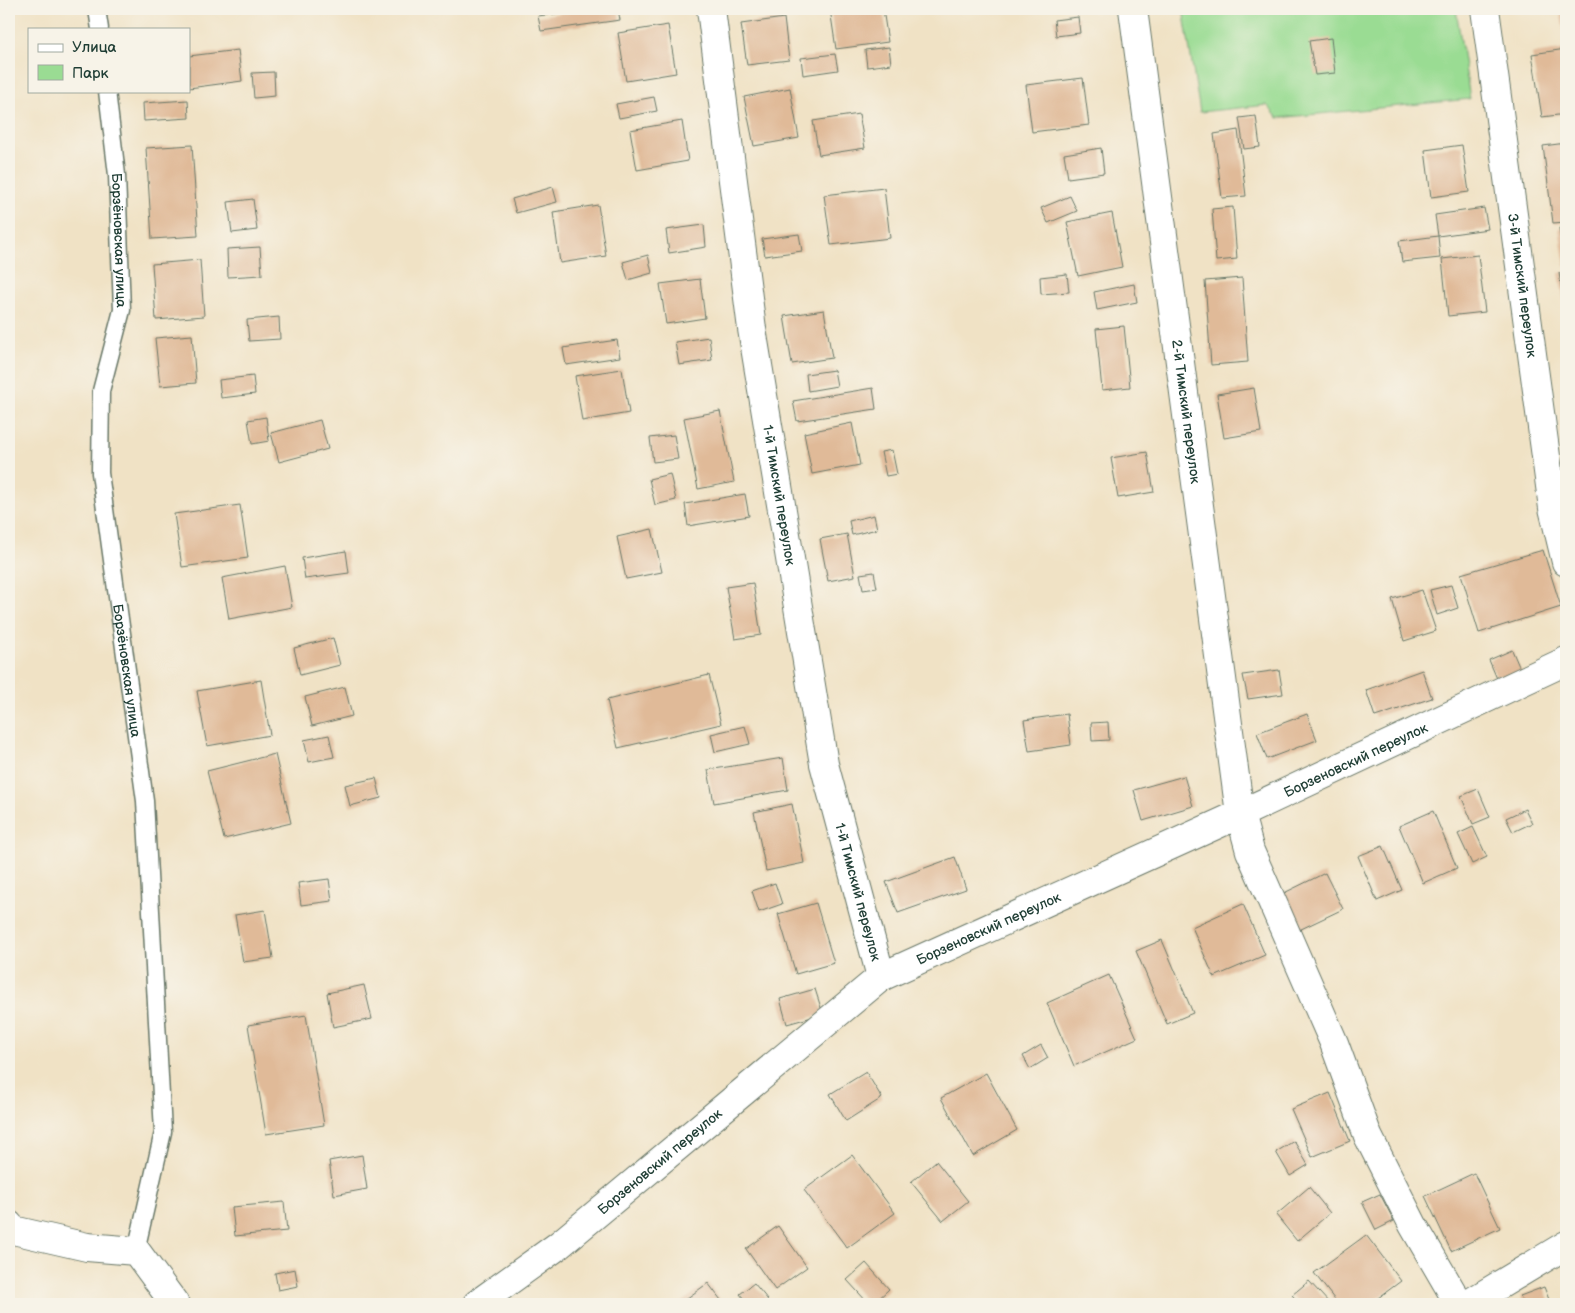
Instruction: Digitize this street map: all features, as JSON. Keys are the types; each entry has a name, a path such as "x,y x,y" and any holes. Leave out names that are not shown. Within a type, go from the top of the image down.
{"street":[{"name":"1-й Тимский переулок","path":"711,9 752,329 824,764 881,977"},
{"name":"2-й Тимский переулок","path":"1133,9 1240,814 1250,851 1334,1043 1368,1136 1413,1225 1459,1304"},
{"name":"3-й Тимский переулок","path":"1485,9 1553,508 1566,562"},
{"name":"Борзеновский переулок","path":"477,1304 559,1245 881,977 1240,814 1566,661"},
{"path":"9,1225 13,1230 87,1247 136,1252 175,1304"},
{"path":"1468,1304 1566,1245"}],"lane":[{"path":"97,9 100,28"},
{"name":"Борзёновская улица","path":"107,92 117,175 122,310 101,390 100,473 145,800 163,1132 136,1252"}],"green space":[{"path":"1183,9 1456,9 1470,99 1278,118 1267,105 1200,112"}],"building":[{"path":"593,9 618,9 620,20 541,31 538,16"},
{"path":"830,9 883,9 888,42 836,49"},
{"path":"1566,9 1566,32 1564,33 1560,10"},
{"path":"1078,17 1080,33 1056,36 1054,20"},
{"path":"784,18 789,60 747,65 741,24"},
{"path":"668,25 676,73 626,81 618,33"},
{"path":"1331,38 1335,73 1315,75 1309,41"},
{"path":"889,47 891,64 867,67 865,50"},
{"path":"1566,49 1566,114 1542,117 1532,54"},
{"path":"238,50 242,81 190,88 190,56"},
{"path":"835,54 838,70 803,75 801,58"},
{"path":"274,72 275,96 254,98 252,73"},
{"path":"1083,78 1089,125 1032,132 1026,85"},
{"path":"790,88 799,138 754,146 744,97"},
{"path":"654,97 657,111 619,118 616,104"},
{"path":"188,100 189,118 144,121 143,103"},
{"path":"859,114 865,148 819,155 813,121"},
{"path":"1256,116 1260,147 1244,149 1239,118"},
{"path":"682,121 688,161 637,170 630,130"},
{"path":"1238,130 1246,196 1222,198 1214,134"},
{"path":"1566,143 1566,222 1553,223 1543,146"},
{"path":"192,145 198,236 152,239 146,148"},
{"path":"1462,145 1469,192 1431,197 1425,150"},
{"path":"1101,148 1104,173 1068,178 1064,154"},
{"path":"553,187 557,202 516,213 512,199"},
{"path":"884,188 890,238 831,245 824,195"},
{"path":"1070,196 1077,211 1048,223 1041,208"},
{"path":"253,199 257,230 232,233 228,202"},
{"path":"598,205 606,256 560,263 553,212"},
{"path":"1233,207 1237,259 1216,261 1212,209"},
{"path":"1484,208 1488,229 1438,236 1435,215"},
{"path":"1112,213 1122,267 1078,276 1067,222"},
{"path":"704,225 706,247 669,253 666,230"},
{"path":"1566,226 1566,265 1565,266 1559,228"},
{"path":"799,234 802,251 765,256 762,239"},
{"path":"1438,236 1440,258 1402,262 1399,241"},
{"path":"260,247 262,275 228,277 227,249"},
{"path":"648,255 652,273 628,280 623,262"},
{"path":"1478,255 1485,312 1448,316 1442,259"},
{"path":"200,260 204,316 156,320 152,264"},
{"path":"1566,272 1566,309 1565,309 1559,273"},
{"path":"1067,274 1069,292 1041,294 1040,277"},
{"path":"1242,278 1248,362 1211,365 1205,281"},
{"path":"700,279 705,318 666,324 660,284"},
{"path":"1134,284 1137,302 1097,310 1094,292"},
{"path":"824,310 832,358 792,364 784,316"},
{"path":"279,317 280,339 249,341 247,320"},
{"path":"1124,326 1130,387 1102,390 1096,329"},
{"path":"192,335 196,383 160,386 155,338"},
{"path":"709,337 712,360 679,365 675,342"},
{"path":"617,340 620,357 566,365 563,348"},
{"path":"622,369 629,413 582,421 575,376"},
{"path":"834,370 837,386 808,391 806,374"},
{"path":"253,376 255,394 221,398 219,380"},
{"path":"873,388 876,409 797,421 793,401"},
{"path":"1254,388 1261,432 1224,438 1217,394"},
{"path":"720,411 734,482 698,489 684,418"},
{"path":"266,417 269,441 252,444 248,420"},
{"path":"320,420 328,449 279,462 271,433"},
{"path":"852,423 860,465 812,474 804,433"},
{"path":"674,435 678,459 653,462 650,438"},
{"path":"892,450 897,474 886,476 881,452"},
{"path":"1147,452 1154,492 1118,498 1111,458"},
{"path":"670,474 676,500 655,505 649,479"},
{"path":"745,494 749,516 688,526 685,504"},
{"path":"240,505 248,558 182,567 174,514"},
{"path":"874,515 877,529 852,535 849,521"},
{"path":"652,529 662,572 626,579 617,537"},
{"path":"847,534 855,576 828,581 820,539"},
{"path":"1543,550 1561,607 1479,633 1461,574"},
{"path":"346,551 349,573 305,579 302,558"},
{"path":"285,566 292,607 229,619 222,578"},
{"path":"874,572 877,588 863,590 860,574"},
{"path":"753,583 761,635 735,639 726,587"},
{"path":"1451,585 1458,608 1437,615 1430,590"},
{"path":"1422,590 1436,631 1404,641 1392,599"},
{"path":"333,638 340,665 300,675 294,648"},
{"path":"1512,650 1524,678 1501,688 1489,660"},
{"path":"1279,670 1283,694 1248,699 1243,675"},
{"path":"1422,670 1432,698 1375,717 1366,690"},
{"path":"709,675 721,724 618,748 607,700"},
{"path":"261,680 270,735 207,746 197,691"},
{"path":"345,687 352,716 312,726 305,697"},
{"path":"1067,714 1071,745 1029,751 1024,720"},
{"path":"1307,714 1317,740 1267,759 1257,733"},
{"path":"1108,722 1109,740 1092,741 1091,723"},
{"path":"745,726 750,744 715,752 711,734"},
{"path":"329,735 334,757 309,762 304,740"},
{"path":"275,754 291,823 224,839 207,771"},
{"path":"783,758 788,790 714,803 708,770"},
{"path":"1184,776 1193,806 1143,821 1134,790"},
{"path":"376,778 381,798 350,806 345,785"},
{"path":"1478,789 1490,817 1473,824 1461,796"},
{"path":"792,804 804,863 766,871 754,812"},
{"path":"1525,809 1532,823 1513,832 1506,818"},
{"path":"1433,811 1457,868 1423,883 1399,826"},
{"path":"1473,827 1487,857 1472,864 1458,834"},
{"path":"1383,846 1402,890 1377,901 1358,856"},
{"path":"955,857 966,889 898,913 886,882"},
{"path":"1325,873 1343,909 1297,931 1280,895"},
{"path":"329,879 332,901 301,905 298,883"},
{"path":"775,883 782,904 759,912 752,891"},
{"path":"816,903 834,963 796,974 778,914"},
{"path":"1243,904 1265,955 1214,977 1192,927"},
{"path":"265,910 273,958 243,962 235,915"},
{"path":"1162,940 1193,1013 1167,1024 1136,951"},
{"path":"1109,975 1137,1038 1074,1066 1047,1003"},
{"path":"364,985 372,1019 333,1027 327,993"},
{"path":"815,989 823,1014 787,1024 780,999"},
{"path":"306,1015 324,1125 266,1134 248,1025"},
{"path":"1041,1045 1048,1058 1030,1069 1023,1056"},
{"path":"866,1072 882,1098 846,1121 830,1094"},
{"path":"986,1073 1017,1130 973,1156 941,1098"},
{"path":"1330,1093 1350,1141 1312,1157 1291,1109"},
{"path":"1294,1141 1308,1165 1290,1176 1276,1152"},
{"path":"362,1155 367,1189 334,1195 329,1161"},
{"path":"852,1155 895,1213 847,1248 804,1190"},
{"path":"936,1161 968,1201 943,1221 911,1182"},
{"path":"1474,1173 1500,1228 1451,1251 1425,1196"},
{"path":"1309,1187 1330,1213 1297,1241 1276,1215"},
{"path":"1380,1194 1394,1221 1376,1230 1362,1202"},
{"path":"284,1202 287,1231 235,1236 232,1207"},
{"path":"778,1226 807,1267 775,1290 746,1249"},
{"path":"1366,1235 1401,1281 1370,1304 1338,1304 1314,1273"},
{"path":"866,1263 889,1289 873,1304 869,1304 847,1280"},
{"path":"295,1269 298,1286 278,1290 275,1273"},
{"path":"1309,1281 1330,1304 1300,1304 1292,1295"},
{"path":"708,1283 724,1304 679,1304"},
{"path":"754,1283 768,1300 762,1304 748,1304 740,1294"},
{"path":"1544,1287 1550,1302 1524,1304 1520,1296"}]}
